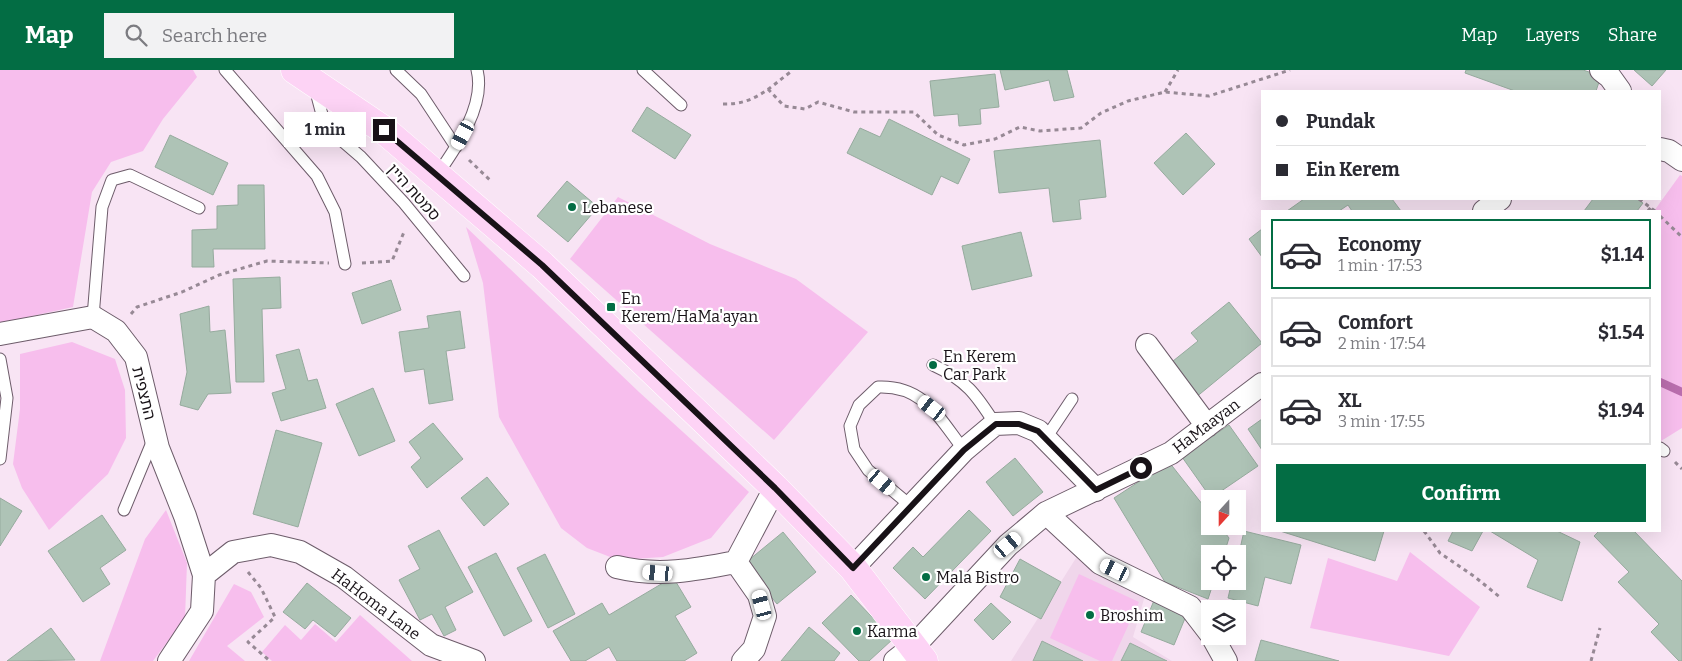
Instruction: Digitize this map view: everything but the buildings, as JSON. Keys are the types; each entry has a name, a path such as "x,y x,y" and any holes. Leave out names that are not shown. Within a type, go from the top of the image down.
{"main road":[{"path":"304,76 384,130 542,265 775,488 853,568 911,656"}],"street":[{"path":"1601,70 1610,77 1619,90"},
{"path":"1661,149 1669,151 1682,160"},
{"path":"1485,210 1499,200"},
{"path":"0,334 93,317"},
{"name":"התצפית","path":"93,317 116,331 136,357 155,436 185,516 204,574"},
{"path":"1146,345 1207,426"},
{"name":"HaMaayan","path":"911,656 1008,545 1046,513 1171,453 1261,385"},
{"path":"853,568 964,450 996,424 1019,424 1038,431 1096,490"},
{"path":"736,562 775,488"},
{"path":"1046,513 1100,563 1190,608 1201,622"},
{"name":"HaHoma Lane","path":"204,574 233,552 271,545 300,552 344,577 431,645 474,661"},
{"path":"617,567 658,573 689,571 736,562"},
{"path":"736,562 759,595 765,616 754,649 743,661"},
{"path":"169,661 202,611 204,574"},
{"path":"1217,645 1226,661"}],"lane":[{"path":"225,70 318,176 335,212 346,264"},
{"path":"396,70 420,94 456,147"},
{"path":"437,175 470,122 476,96 477,70"},
{"path":"644,70 680,105"},
{"name":"סמטת היין","path":"304,76 325,126 360,157 412,213 464,276"},
{"path":"93,317 102,208 112,180 130,175 199,208"},
{"path":"0,359 7,398 0,459"},
{"path":"932,365 956,376 979,398 996,424"},
{"path":"911,506 868,470 854,449 850,426 859,405 878,387 896,386 912,392 932,408 964,450"},
{"path":"1046,438 1072,399"},
{"path":"124,510 155,436"}],"path":[{"path":"723,104 741,104 768,89 793,70"},
{"path":"1165,92 1178,70"},
{"path":"768,89 784,106 804,109 818,102 854,112 914,112 938,135 964,145 995,139 1020,127 1040,131 1081,128 1101,113 1128,101 1165,92 1210,96 1290,70"},
{"path":"456,147 490,181"},
{"path":"1640,200 1654,210"},
{"path":"116,331 137,307 182,292 219,274 267,262 346,264 392,261 412,213"},
{"path":"1661,217 1682,238"},
{"path":"1425,532 1440,553 1501,598"},
{"path":"233,552 261,588 275,617 248,642 270,661"},
{"path":"1591,661 1600,628"}],"shaded area":[{"path":"0,70 193,70 197,77 163,119 143,151 111,162 92,192 73,307 0,323"},
{"path":"1680,175 1682,176 1682,428 1661,441 1661,210 1655,210"},
{"path":"618,197 710,244 796,279 868,332 774,440 570,259"},
{"path":"466,227 639,392 749,492 711,538 663,557 618,560 587,548 561,528 499,417 483,283"},
{"path":"72,342 115,359 125,390 126,438 108,474 49,530 22,488 13,464 20,409 20,354"},
{"path":"166,510 187,563 185,618 153,661 100,661 145,539"},
{"path":"1410,552 1480,607 1449,656 1310,628 1328,558 1397,581"},
{"name":"Broshim","path":"1076,558 1146,592 1133,637 1172,661 1011,661"},
{"path":"1079,574 1139,602 1112,661 1100,661 1050,638"},
{"path":"234,584 251,592 264,617 227,646 245,661 189,661"},
{"path":"360,615 412,661 272,661 262,652 285,625 301,640 315,624 336,642"}],"waterway":[{"path":"1661,382 1682,392"}],"place":[{"name":"Lebanese","path":"572,207"},
{"name":"En Kerem/HaMa'ayan","path":"611,307"},
{"name":"En Kerem Car Park","path":"933,365"},
{"name":"Mala Bistro","path":"926,577"},
{"name":"Broshim","path":"1090,615"},
{"name":"Karma","path":"857,631"}],"route":[{"path":"384,130 542,265 775,488 853,568 964,450 996,424 1019,424 1038,431 1057,448 1096,490 1141,468"}]}
